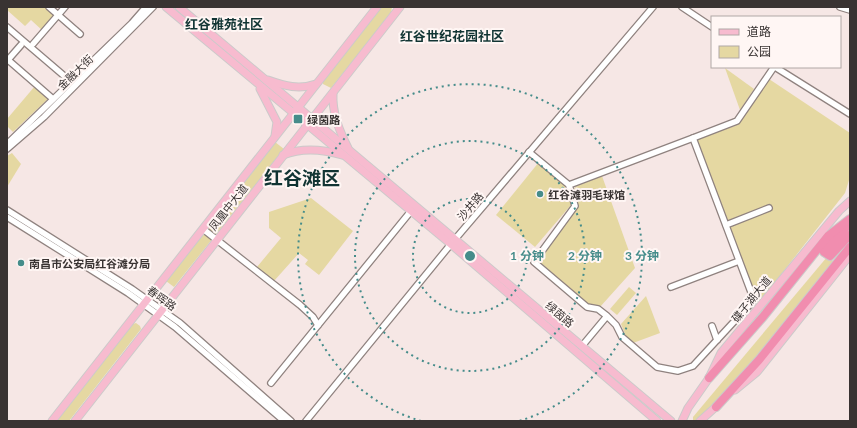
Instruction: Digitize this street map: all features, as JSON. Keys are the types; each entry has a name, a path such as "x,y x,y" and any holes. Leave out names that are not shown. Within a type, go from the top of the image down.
{"highway":[{"path":"709,378 741,342 828,236 850,218"},
{"path":"850,224 827,254 850,235"},
{"path":"716,407 759,360 850,247"}],"main road":[{"name":"绿茵路","path":"166,7 293,114 309,122 453,242 657,421"},
{"name":"绿茵路","path":"178,7 298,107 309,122"},
{"path":"183,7 192,19"},
{"name":"凤凰中大道","path":"52,421 377,7"},
{"name":"凤凰中大道","path":"75,421 400,7"},
{"path":"262,77 290,87 303,87 316,84"},
{"path":"257,83 277,122 275,136"},
{"path":"283,155 292,152 316,150 348,154 336,121 332,104 332,93"},
{"name":"绿茵路","path":"348,154 431,228 480,261 671,421"},
{"name":"碟子湖大道","path":"682,421 688,408 709,378 721,354 838,211 850,201"},
{"path":"700,421 757,372 850,255"}],"street":[{"path":"49,7 80,34"},
{"path":"33,44 65,7"},
{"name":"金融大街","path":"7,144 132,23 146,7"},
{"name":"金融大街","path":"7,149 50,111 153,7"},
{"name":"沙井路","path":"306,421 453,242 653,7"},
{"path":"682,7 711,26"},
{"path":"840,7 850,10"},
{"path":"7,28 69,80 69,84"},
{"path":"21,45 7,60 53,99"},
{"path":"569,185 737,121 774,68"},
{"path":"777,68 850,114"},
{"path":"529,152 569,185 575,206 534,262 587,307 598,309 607,316 616,325 622,337 657,366 678,371 693,366 754,300 693,138"},
{"path":"726,225 769,208"},
{"name":"春晖路","path":"7,210 160,312 180,323 291,421"},
{"path":"271,382 411,211"},
{"name":"春晖路","path":"7,217 146,302"},
{"path":"203,229 298,303 313,317 318,324"},
{"path":"670,287 739,261"},
{"name":"春晖路","path":"160,312 175,327 284,421"},
{"path":"582,346 607,316"},
{"path":"712,326 717,340"}],"green space":[{"path":"9,7 47,7 57,15 43,31 31,20 25,26 7,10"},
{"path":"382,7 392,7 391,13 331,88 323,84 323,81"},
{"path":"725,68 754,89 740,110"},
{"path":"769,79 850,133 850,177 845,193 757,305 696,139 735,126"},
{"path":"35,86 49,98 13,132 7,126 7,119"},
{"path":"275,142 284,149 174,287 166,281"},
{"path":"12,153 21,164 7,187 7,156"},
{"name":"红谷滩羽毛球馆","path":"539,162 564,184 571,205 535,247 496,215"},
{"path":"602,176 635,268 600,307 588,305 538,263 578,206 573,191 576,186"},
{"path":"311,198 353,231 319,275 305,264 308,260 299,253 274,281 257,267 281,238 269,228 269,212"},
{"path":"827,257 835,262 736,382 695,421 693,421 693,417"},
{"path":"629,287 636,293 617,315 610,309"},
{"path":"646,296 660,333 633,343 627,339 621,324"},
{"path":"136,323 141,329 69,421 57,421 133,324"}],"place":[{"name":"绿茵路","path":"298,119"},
{"name":"红谷滩羽毛球馆","path":"540,194"},
{"name":"南昌市公安局红谷滩分局","path":"21,263"}],"district":[{"name":"红谷雅苑社区","path":"224,24"},
{"name":"红谷世纪花园社区","path":"452,36"},
{"name":"红谷滩区","path":"302,177"}]}
